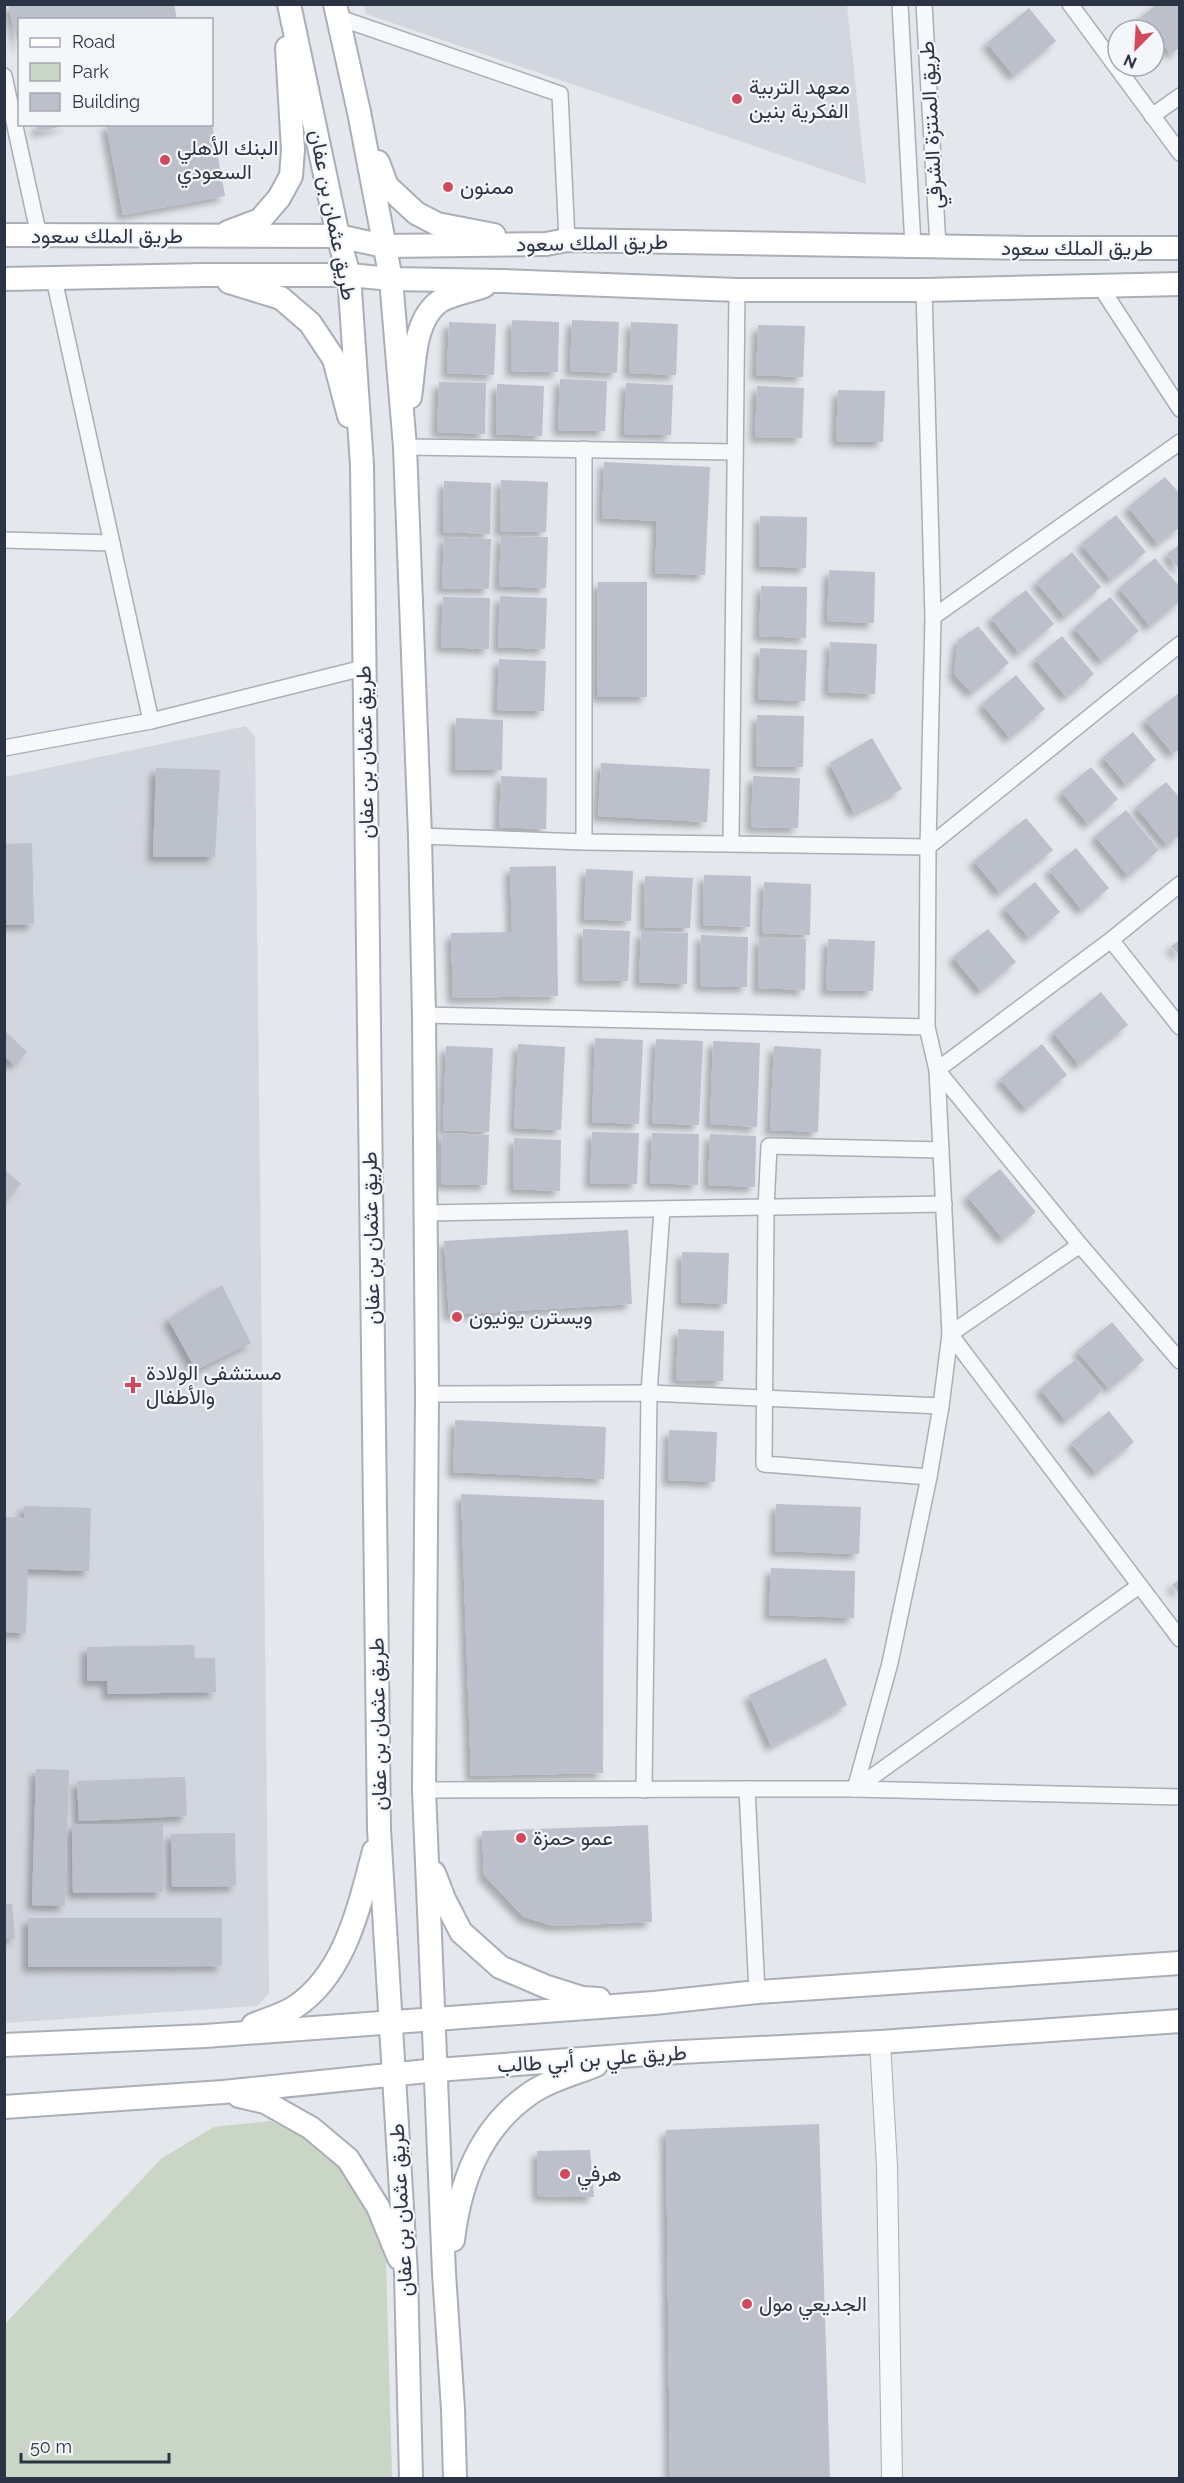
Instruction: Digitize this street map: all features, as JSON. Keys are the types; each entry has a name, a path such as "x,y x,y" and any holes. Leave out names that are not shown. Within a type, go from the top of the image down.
{"main road":[{"path":"177,236 227,232 260,220 279,198 291,176 292,150 284,4"},
{"name":"طريق عثمان بن عفان","path":"289,4 338,236 349,275 362,465 379,1829 405,2274 411,2478"},
{"name":"طريق عثمان بن عفان","path":"336,11 359,112 391,279 405,443 420,836 424,1015 427,1394 424,1790 455,2478"},
{"path":"359,112 387,186 416,213 437,224 557,242"},
{"name":"طريق الملك سعود","path":"4,236 338,236 384,246 557,242 1179,248"},
{"path":"204,275 281,298 310,323 334,359 362,465"},
{"name":"طريق الملك سعود","path":"4,279 349,275 391,279 737,290 924,290 1179,284"},
{"path":"405,443 419,335 425,316 441,300 501,281"},
{"path":"205,2036 252,2025 290,2010 333,1970 358,1913 379,1829"},
{"path":"426,1853 444,1899 461,1932 500,1967 547,1987 582,1998 654,2003"},
{"path":"4,2045 205,2036 654,2003 757,1992 1179,1963"},
{"name":"طريق علي بن أبي طالب","path":"4,2107 223,2092 437,2070 1179,2021"},
{"path":"444,2273 453,2246 456,2216 466,2175 484,2141 503,2118 528,2094 618,2057"},
{"path":"223,2092 266,2102 311,2128 348,2159 378,2207 405,2274"}],"street":[{"path":"900,4 913,246"},
{"name":"طريق المنتزة الشرقي","path":"924,4 938,246"},
{"path":"1070,4 1179,153"},
{"path":"336,11 560,94 557,242"},
{"path":"4,76 39,236"},
{"path":"1152,116 1179,96"},
{"path":"54,279 151,721"},
{"path":"1100,286 1179,409"},
{"path":"731,844 737,290"},
{"path":"855,1789 890,1663 929,1477 950,1334 937,1070 927,1027 933,616 924,290"},
{"path":"933,616 1179,441"},
{"path":"405,443 735,452"},
{"path":"584,449 584,842"},
{"path":"4,540 112,543"},
{"path":"420,836 584,842 928,847 1179,644"},
{"path":"4,748 151,721 363,668"},
{"path":"937,1070 1111,940 1179,884"},
{"path":"1111,940 1179,1027"},
{"path":"424,1015 927,1027"},
{"path":"937,1070 1080,1245 1179,1361"},
{"path":"929,1477 764,1464 766,1208 769,1146 941,1150"},
{"path":"424,1213 944,1204"},
{"path":"644,1790 649,1393 662,1210"},
{"path":"950,1334 1080,1245"},
{"path":"950,1334 1179,1639"},
{"path":"427,1394 649,1393 941,1406"},
{"path":"855,1789 1139,1586"},
{"path":"424,1790 855,1789 1179,1797"},
{"path":"747,1790 757,1992"},
{"path":"880,2042 887,2166 892,2478"}],"shaded area":[{"name":"معهد التربية الفكرية بنين","path":"364,5 847,5 866,184 366,14"},
{"name":"مستشفى الولادة والأطفال","path":"246,726 255,737 269,1993 257,2006 5,2023 5,777"}],"green space":[{"path":"271,2121 311,2141 341,2166 368,2209 386,2261 392,2478 5,2478 4,2325 162,2158 214,2127"}],"building":[{"path":"8,4 174,4 177,18 18,18 18,45"},
{"path":"1157,4 1180,4 1180,47 1171,54 1166,48 1166,18 1141,17"},
{"path":"1029,8 1056,41 1014,76 987,43"},
{"path":"36,126 63,126 38,132"},
{"name":"البنك الأهلي السعودي","path":"106,126 212,126 225,196 123,215"},
{"path":"512,320 559,322 558,372 511,371"},
{"path":"572,320 619,322 617,373 570,371"},
{"path":"449,322 496,324 494,375 447,373"},
{"path":"631,322 678,324 676,375 629,373"},
{"path":"758,325 805,326 803,377 756,375"},
{"path":"560,379 607,381 605,431 558,430"},
{"path":"439,382 486,383 485,434 437,432"},
{"path":"626,383 673,385 671,435 624,434"},
{"path":"497,384 544,386 542,436 496,434"},
{"path":"757,386 804,388 802,438 755,437"},
{"path":"838,390 885,391 883,442 836,441"},
{"path":"604,462 710,467 705,575 655,573 657,521 602,518"},
{"path":"1165,477 1180,494 1180,527 1158,544 1128,507"},
{"path":"501,480 548,482 546,532 500,531"},
{"path":"444,481 491,483 490,534 443,532"},
{"path":"1116,515 1146,552 1111,580 1081,544"},
{"path":"760,516 807,517 806,568 759,566"},
{"path":"501,536 548,537 546,588 499,586"},
{"path":"444,537 491,539 489,589 442,588"},
{"path":"1180,544 1180,570 1167,554"},
{"path":"1072,552 1101,587 1065,617 1036,582"},
{"path":"1155,558 1180,587 1180,601 1150,626 1119,588"},
{"path":"829,570 875,572 874,623 827,621"},
{"path":"598,582 647,582 647,697 597,697"},
{"path":"761,586 807,587 806,638 759,636"},
{"path":"1026,590 1054,624 1019,653 991,618"},
{"path":"500,596 547,598 545,649 498,647"},
{"path":"443,597 490,598 489,649 441,647"},
{"path":"1110,597 1139,631 1102,661 1074,628"},
{"path":"978,626 1009,663 972,693 954,674 958,640"},
{"path":"1062,636 1094,674 1066,697 1035,659"},
{"path":"830,642 877,644 875,694 828,692"},
{"path":"760,648 807,650 805,701 758,699"},
{"path":"499,659 546,661 544,711 497,710"},
{"path":"1016,675 1045,709 1010,738 982,704"},
{"path":"1180,692 1180,748 1173,754 1145,720"},
{"path":"757,715 804,716 803,767 756,766"},
{"path":"456,718 503,720 502,770 455,769"},
{"path":"1133,732 1156,760 1126,785 1103,757"},
{"path":"872,738 902,789 854,813 830,763"},
{"path":"601,763 710,769 707,822 598,816"},
{"path":"1091,767 1118,799 1088,824 1061,792"},
{"path":"156,768 220,770 215,857 153,857"},
{"path":"501,776 547,778 546,829 499,827"},
{"path":"753,776 800,778 798,828 751,827"},
{"path":"1166,782 1180,798 1180,835 1167,845 1136,807"},
{"path":"1126,810 1159,850 1128,876 1095,836"},
{"path":"1026,818 1053,850 1000,893 974,861"},
{"path":"32,843 34,924 4,925 4,844"},
{"path":"1076,848 1109,888 1082,910 1049,870"},
{"path":"556,866 558,996 453,998 451,933 512,932 510,867"},
{"path":"586,869 633,871 631,921 584,919"},
{"path":"704,875 751,876 750,927 703,925"},
{"path":"645,876 693,878 690,928 644,927"},
{"path":"764,882 811,884 810,935 762,933"},
{"path":"1035,882 1060,912 1029,938 1004,908"},
{"path":"583,929 630,931 628,981 582,980"},
{"path":"988,929 1016,962 981,991 953,957"},
{"path":"641,932 688,933 687,984 639,982"},
{"path":"701,935 748,937 747,987 700,986"},
{"path":"759,938 806,939 805,990 758,988"},
{"path":"828,939 875,941 873,991 826,990"},
{"path":"1180,940 1180,956 1171,946"},
{"path":"1101,992 1128,1025 1079,1065 1053,1032"},
{"path":"4,1030 27,1052 14,1065 4,1056"},
{"path":"595,1038 643,1040 639,1124 592,1122"},
{"path":"656,1039 703,1041 699,1125 652,1123"},
{"path":"713,1041 760,1043 757,1127 710,1124"},
{"path":"518,1044 565,1047 561,1130 514,1128"},
{"path":"1042,1044 1067,1075 1026,1109 1000,1079"},
{"path":"446,1046 493,1048 489,1132 443,1130"},
{"path":"774,1046 821,1049 818,1132 770,1130"},
{"path":"592,1132 639,1133 637,1184 590,1183"},
{"path":"442,1133 489,1135 487,1185 441,1184"},
{"path":"652,1133 699,1134 698,1185 650,1183"},
{"path":"710,1134 756,1136 755,1187 708,1185"},
{"path":"514,1138 561,1140 560,1191 513,1189"},
{"path":"4,1169 21,1184 4,1201"},
{"path":"1000,1169 1036,1212 1003,1239 967,1196"},
{"path":"628,1230 632,1304 449,1315 444,1241"},
{"path":"682,1252 729,1253 727,1304 681,1302"},
{"path":"222,1285 251,1343 196,1370 168,1319"},
{"path":"1112,1322 1144,1360 1109,1389 1077,1351"},
{"path":"678,1329 724,1331 723,1381 676,1380"},
{"path":"1076,1359 1103,1390 1066,1421 1040,1389"},
{"path":"1109,1411 1134,1442 1096,1473 1071,1443"},
{"path":"455,1420 606,1427 604,1479 453,1472"},
{"path":"669,1430 717,1432 715,1482 668,1480"},
{"path":"461,1494 604,1500 603,1773 471,1776"},
{"path":"776,1504 861,1507 859,1554 775,1551"},
{"path":"24,1506 91,1508 89,1571 28,1569 26,1633 4,1632 4,1517 24,1518"},
{"path":"771,1568 855,1571 854,1618 769,1615"},
{"path":"1180,1579 1180,1594 1172,1585"},
{"path":"194,1645 195,1658 215,1658 216,1692 108,1694 107,1681 87,1681 87,1647"},
{"path":"826,1658 847,1705 771,1746 749,1695"},
{"path":"36,1769 69,1770 65,1906 32,1905"},
{"path":"185,1777 187,1816 79,1821 77,1781"},
{"path":"72,1824 163,1824 163,1892 73,1893"},
{"path":"648,1825 652,1922 553,1926 524,1917 484,1875 482,1831"},
{"path":"235,1833 236,1886 172,1887 171,1834"},
{"path":"4,1904 12,1904 15,1939 4,1939"},
{"path":"28,1918 222,1918 222,1966 28,1967"},
{"name":"الجديعي مول","path":"819,2124 830,2478 670,2478 666,2130"},
{"name":"هرفي","path":"590,2150 594,2197 538,2196 537,2151"}],"place":[{"name":"معهد التربية الفكرية بنين","path":"737,99"},
{"name":"البنك الأهلي السعودي","path":"165,160"},
{"name":"ممنون","path":"448,187"},
{"name":"ويسترن يونيون","path":"457,1317"},
{"name":"مستشفى الولادة والأطفال","path":"133,1385"},
{"name":"عمو حمزة","path":"521,1838"},
{"name":"هرفي","path":"565,2174"},
{"name":"الجديعي مول","path":"747,2304"}]}
